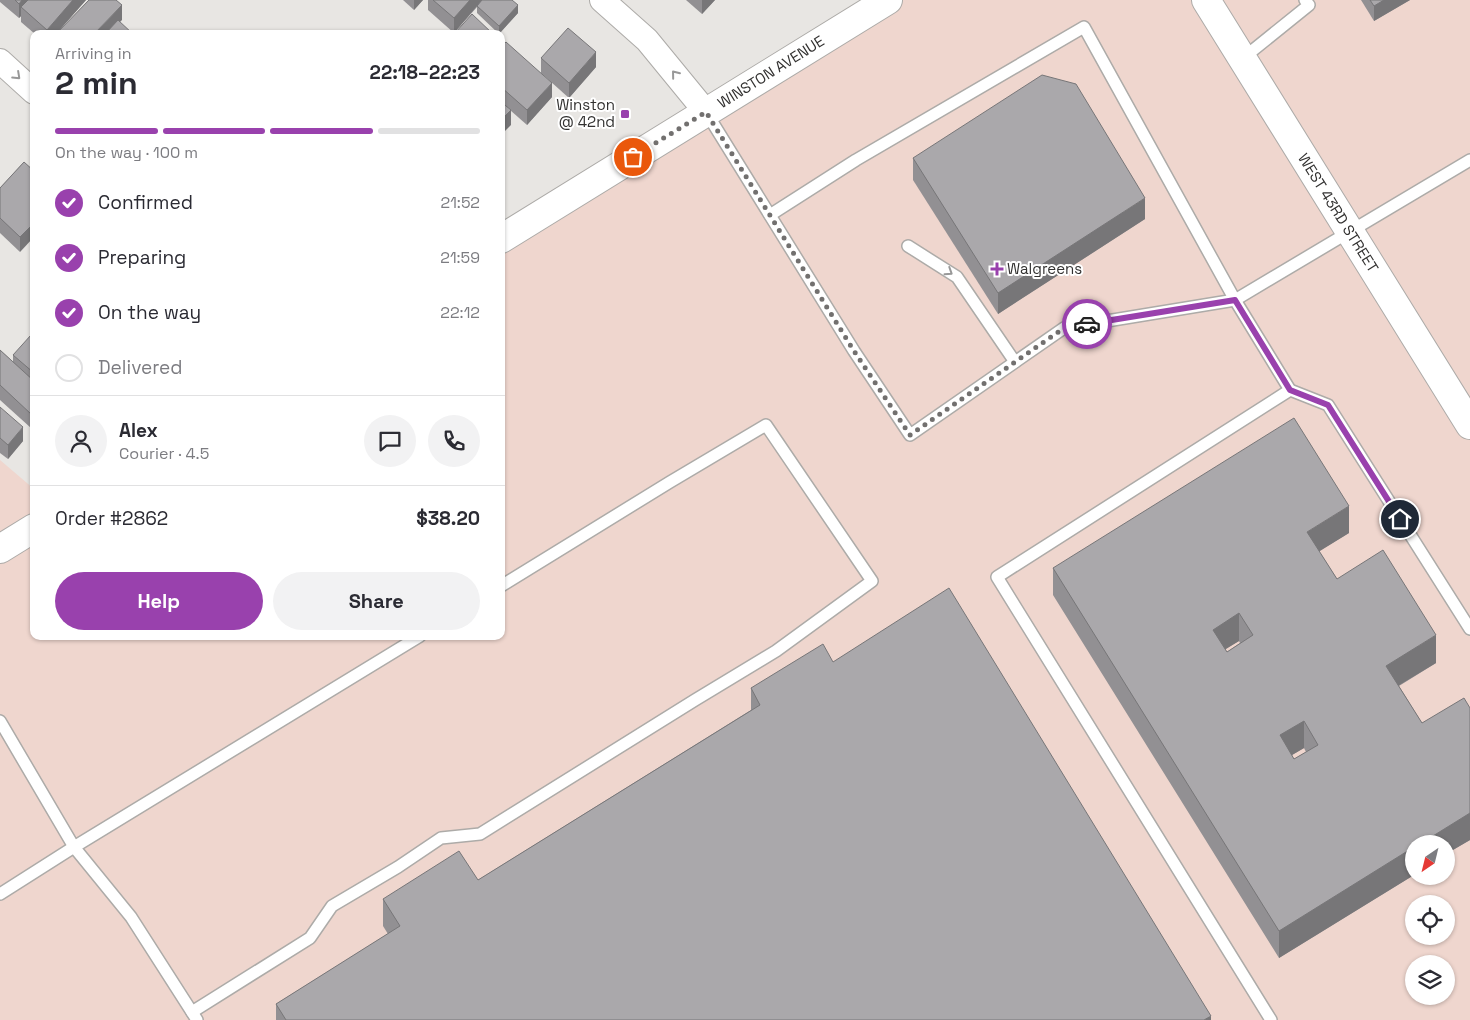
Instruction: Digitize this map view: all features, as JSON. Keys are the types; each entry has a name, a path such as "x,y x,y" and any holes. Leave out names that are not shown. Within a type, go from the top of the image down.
{"street":[{"path":"602,0 647,40 706,112"},
{"name":"WINSTON AVENUE","path":"505,237 888,0"},
{"name":"WEST 43RD STREET","path":"1206,0 1470,425"},
{"path":"0,61 30,88"},
{"path":"0,549 30,530"}],"lane":[{"path":"1242,59 1309,5 1305,0"},
{"path":"770,215 856,160 1084,27 1235,300 1290,390 1328,405 1470,629"},
{"path":"706,112 854,351 910,435 1064,328 1235,300 1470,160"},
{"path":"908,246 957,277 1014,362"},
{"path":"1271,1020 997,577 1290,390"},
{"path":"0,721 74,847 130,917 195,1016 310,938 332,906 398,867 441,838 480,834 776,651 872,581 766,425 505,584"},
{"path":"0,894 413,640"}],"shaded area":[{"path":"888,0 1470,0 1470,1020 0,1020 0,460 30,486 30,640 505,640 505,237"}],"building":[{"path":"28,0 73,0 47,30 21,7"},
{"path":"89,0 116,0 122,5 98,30 60,30"},
{"path":"433,0 470,0 454,18"},
{"path":"482,0 512,0 518,5 499,26 477,6"},
{"path":"1370,0 1384,0 1374,6"},
{"path":"472,14 489,30 458,30"},
{"path":"118,20 129,30 109,30"},
{"path":"568,28 596,52 569,83 541,58"},
{"path":"505,43 552,83 527,110 505,91"},
{"path":"1042,75 1076,84 1145,198 998,293 913,158"},
{"path":"505,105 511,110 505,116"},
{"path":"24,162 30,167 30,227 20,237 0,218 0,188"},
{"path":"30,336 30,370 13,355"},
{"path":"0,350 30,377 30,413 0,385"},
{"path":"0,407 23,427 8,445 0,438"},
{"path":"1294,418 1349,506 1307,532 1337,579 1383,550 1436,635 1386,666 1422,723 1464,698 1470,708 1470,813 1435,835 1405,835 1405,853 1279,931 1053,568","holes":["1239,613 1253,635 1227,652 1213,630","1304,721 1318,745 1294,759 1280,735"]},
{"path":"949,588 1211,1016 1204,1020 286,1020 276,1004 400,926 383,899 459,851 478,880 760,705 751,688 823,644 833,662"}],"way so far":[{"path":"633,157 706,112 854,351 910,435 1064,328 1087,324"}],"place":[{"name":"Winston @ 42nd","path":"625,114"},
{"name":"Walgreens","path":"997,269"}],"route":[{"path":"1087,324 1235,300 1290,390 1328,405 1400,519"}]}
